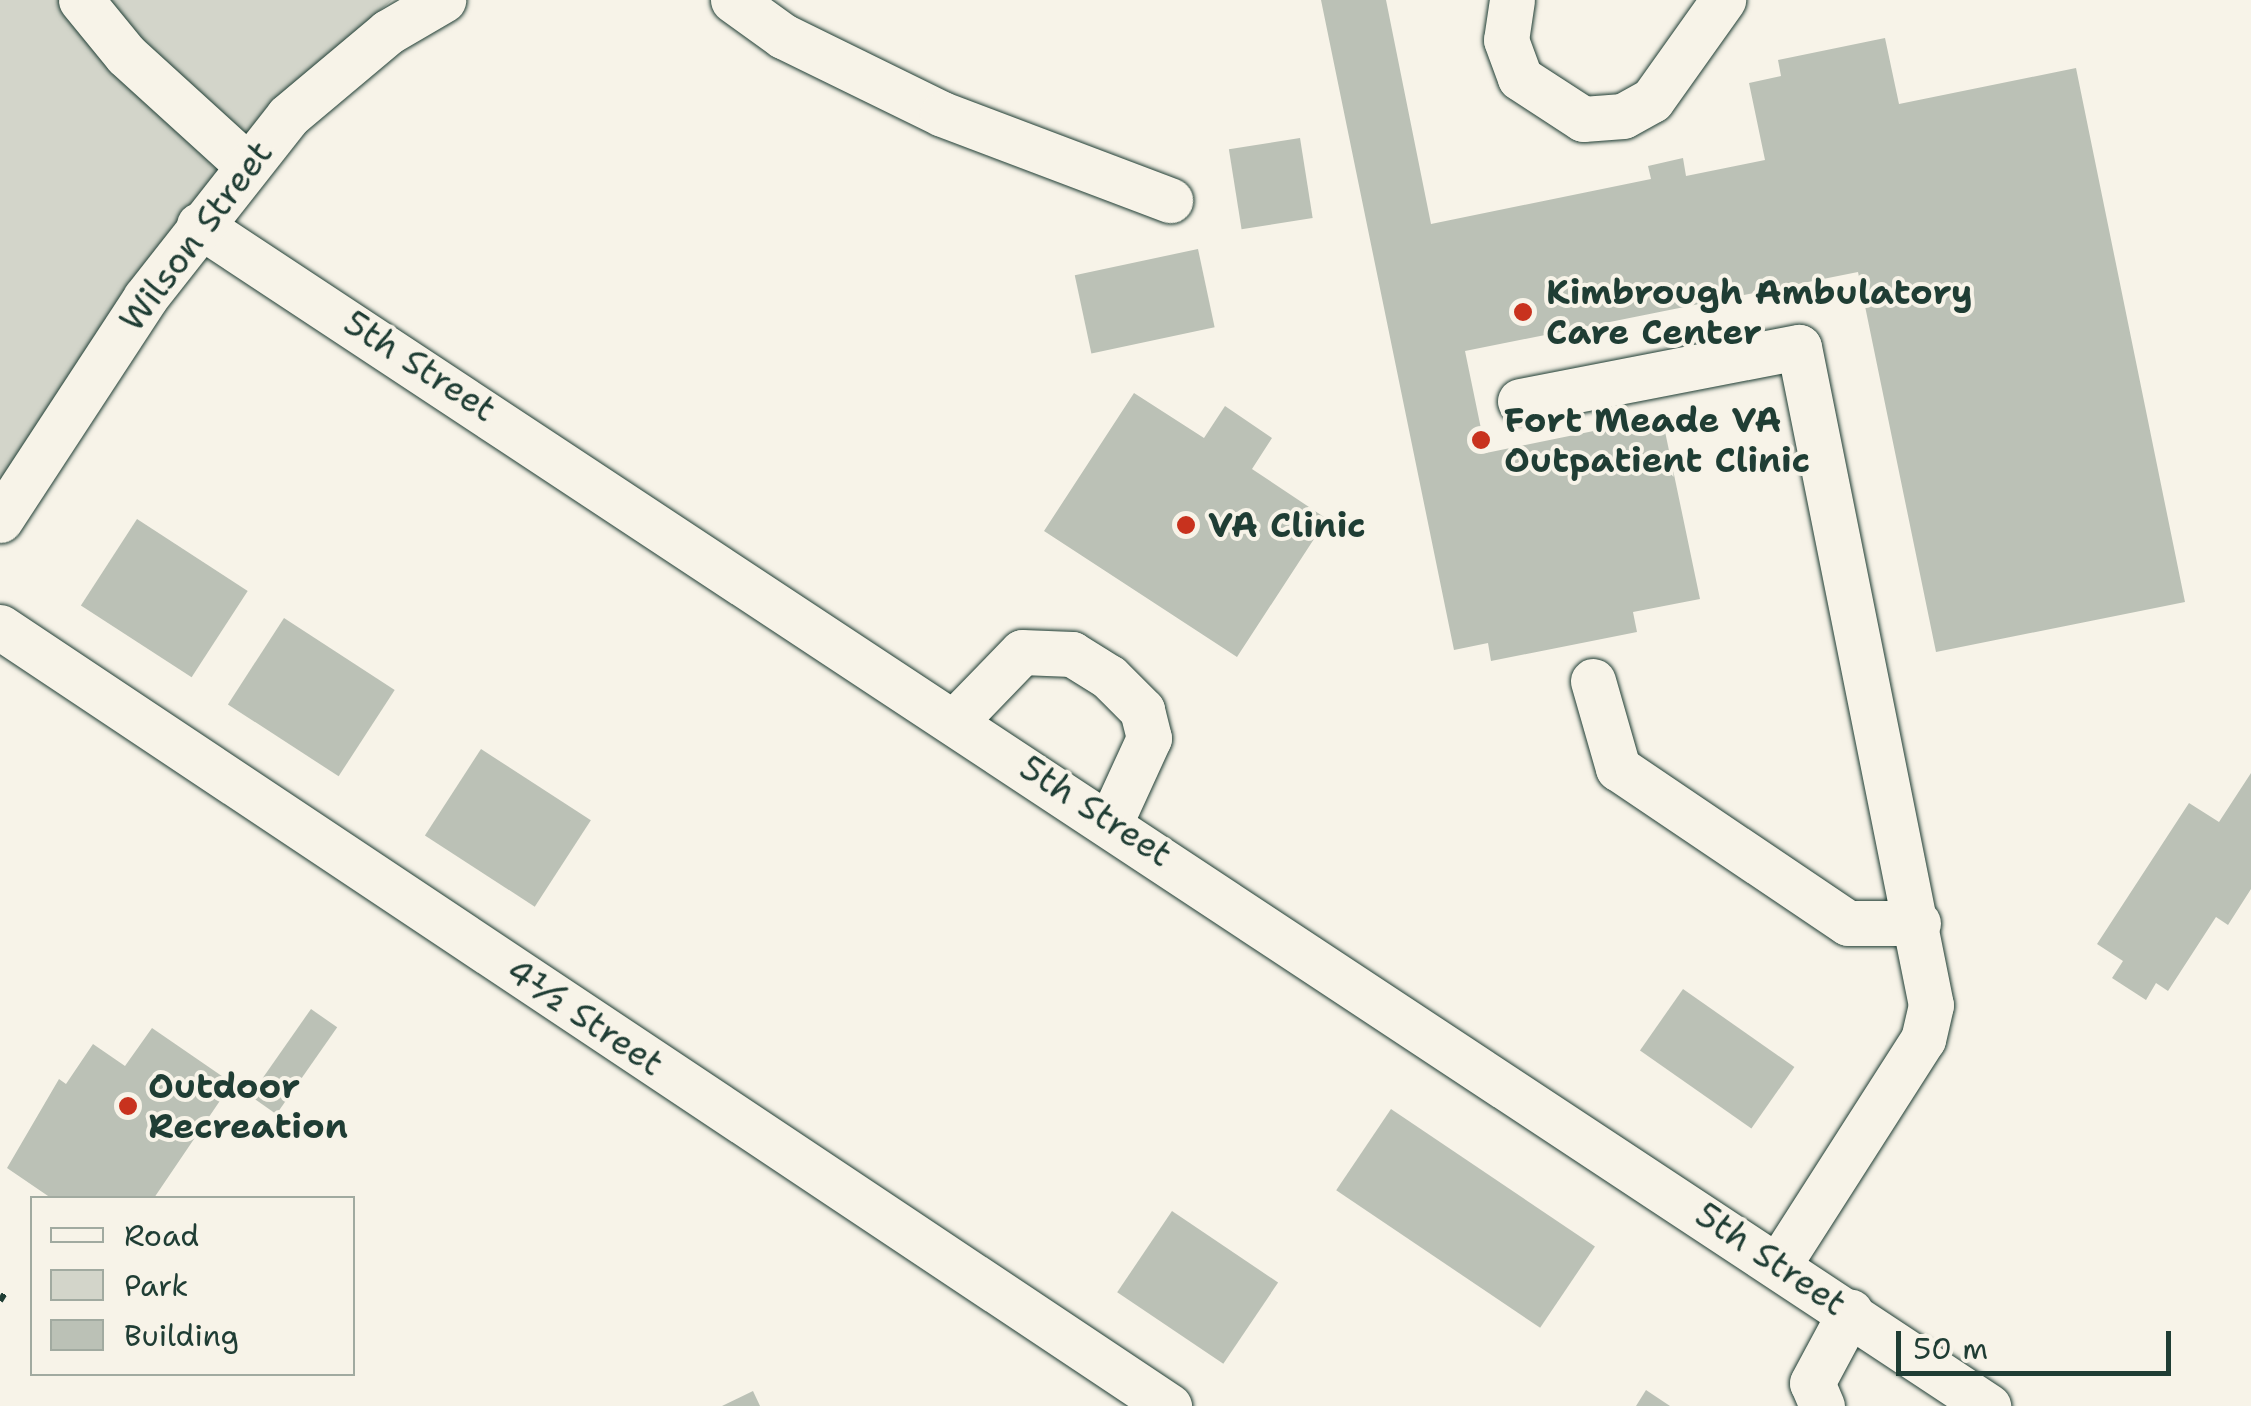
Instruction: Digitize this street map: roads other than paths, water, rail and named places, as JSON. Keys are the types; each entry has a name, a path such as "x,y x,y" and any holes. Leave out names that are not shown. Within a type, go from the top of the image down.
{"street":[{"path":"81,0 126,54 248,165"},
{"name":"Wilson Street","path":"0,520 200,224 248,165 337,72 443,0"},
{"path":"733,0 783,36 942,114 1170,200"},
{"path":"1512,0 1506,40 1520,78 1583,119 1624,116 1652,100 1723,0"},
{"name":"5th Street","path":"200,224 957,719 1988,1406"},
{"path":"1520,402 1798,347 1918,923 1931,1005 1922,1039 1779,1264"},
{"name":"4½ Street","path":"0,627 1169,1406"},
{"path":"957,719 1022,652 1072,654 1109,678 1142,710 1149,738 1111,821"},
{"path":"1592,681 1618,768 1848,923 1918,923"},
{"path":"1822,1406 1812,1383 1850,1312"}],"place":[{"name":"Kimbrough Ambulatory Care Center","path":"1523,312"},
{"name":"Fort Meade VA Outpatient Clinic","path":"1481,440"},
{"name":"VA Clinic","path":"1186,525"},
{"name":"Outdoor Recreation","path":"128,1106"}]}
